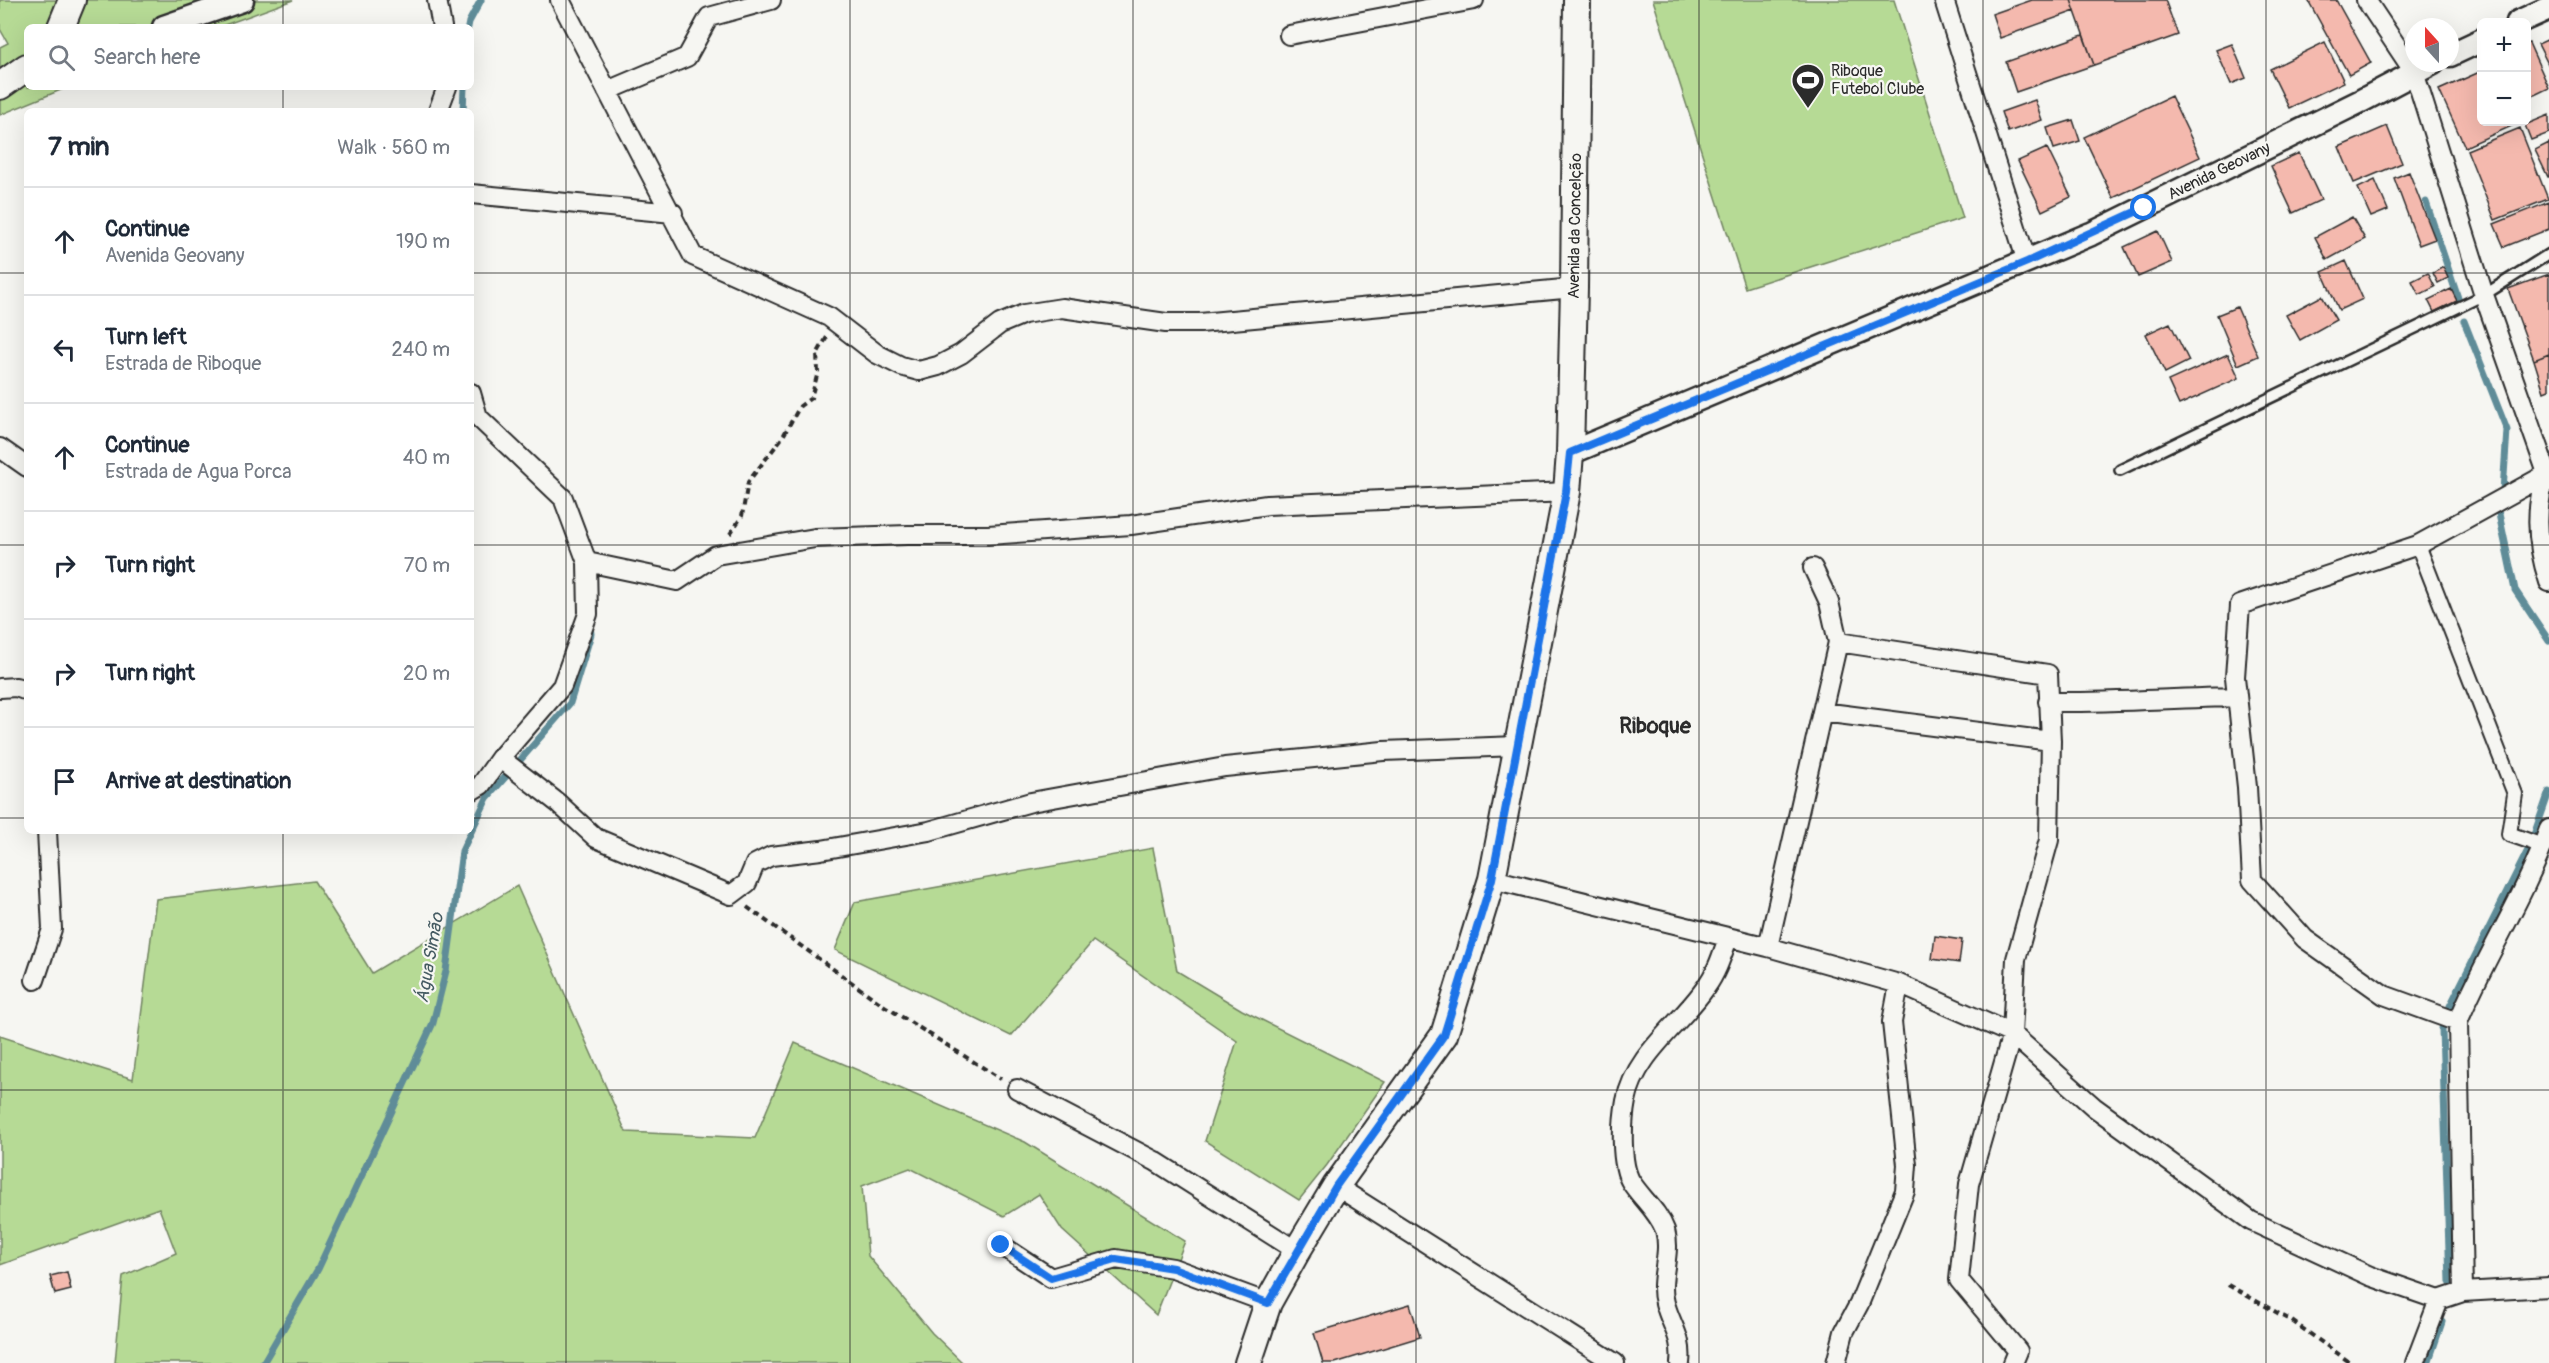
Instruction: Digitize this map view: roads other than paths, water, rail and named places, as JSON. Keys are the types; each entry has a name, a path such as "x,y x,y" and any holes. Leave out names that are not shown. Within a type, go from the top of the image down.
{"main road":[{"path":"62,24 72,0"},
{"name":"Avenida da Concelção","path":"1248,1363 1268,1303 1297,1251 1336,1186 1444,1035 1492,879 1566,492 1570,453 1577,0"},
{"path":"0,86 24,71"}],"street":[{"path":"173,24 242,0"},
{"path":"437,0 441,24"},
{"path":"560,0 673,213 693,256 829,317 878,354 901,366 919,371 938,366 961,354 1000,324 1024,314 1062,308 1166,323 1200,323 1574,288"},
{"path":"607,91 687,57 709,17 771,0"},
{"path":"1289,34 1473,0"},
{"path":"1944,0 2027,262"},
{"path":"2366,0 2405,46"},
{"path":"2527,18 2549,8"},
{"path":"2459,51 2477,42"},
{"name":"Avenida Geovany","path":"1570,453 2091,234 2320,122 2416,72"},
{"path":"2425,72 2484,295 2548,473 2540,490 2543,542 2549,582"},
{"path":"439,108 446,90"},
{"path":"474,194 673,213"},
{"path":"474,403 478,417 563,498 587,562 588,614 562,686 500,758 481,785 474,789"},
{"path":"0,448 24,465"},
{"path":"2458,1022 2384,995 2305,939 2252,880 2247,787 2235,677 2240,605 2418,545 2548,473"},
{"path":"587,562 677,581 716,555 815,538 988,535 1131,525 1267,505 1566,492"},
{"path":"2418,545 2514,794 2509,834 2546,838 2527,885 2474,984 2458,1022 2463,1292"},
{"path":"1768,948 1838,642 1829,602 1813,568"},
{"path":"1838,642 2048,674 2051,741 2049,840 2016,958 2012,1034 1969,1184 1959,1280 2018,1351 2013,1363"},
{"path":"0,688 16,687 24,690"},
{"path":"2048,702 2089,703 2237,697"},
{"path":"1822,712 2051,741"},
{"path":"500,758 558,803 596,838 731,895 747,883 755,864 771,856 821,850 929,831 1031,802 1225,767 1383,751 1518,746"},
{"path":"35,980 52,929 47,834"},
{"path":"1492,879 1768,948 1899,984 2012,1034 2094,1107 2251,1221 2370,1276 2439,1300 2463,1292 2549,1287"},
{"path":"1680,1363 1682,1347 1665,1303 1663,1288 1668,1246 1664,1228 1656,1212 1630,1180 1625,1164 1626,1103 1632,1080 1642,1063 1705,988 1714,974 1728,938"},
{"path":"1836,1363 1844,1332 1859,1304 1905,1191 1907,1165 1892,1022 1899,984"},
{"path":"1017,1089 1155,1161 1297,1251"},
{"path":"1336,1186 1615,1363"},
{"path":"1001,1245 1051,1278 1116,1259 1173,1268 1268,1303"},
{"path":"2415,1363 2439,1300"}],"lane":[{"path":"2120,470 2484,295 2549,254"}],"waterway":[{"path":"469,24 481,0"},
{"path":"463,108 464,90"},
{"path":"2426,202 2458,298"},
{"path":"2464,321 2507,430 2503,491"},
{"path":"2499,514 2515,590 2549,641"},
{"name":"Água Simão","path":"474,826 487,798 570,703 591,634 590,626"},
{"path":"2534,835 2549,792"},
{"name":"Água Simão","path":"263,1363 318,1269 433,1023 446,971 462,851 470,834"},
{"path":"2450,1006 2530,846"},
{"path":"2442,1029 2450,1282"},
{"path":"2428,1363 2442,1322"}],"place":[{"name":"Riboque Futebol Clube","path":"1808,109"}],"district":[{"name":"Riboque","path":"1655,726"}]}
